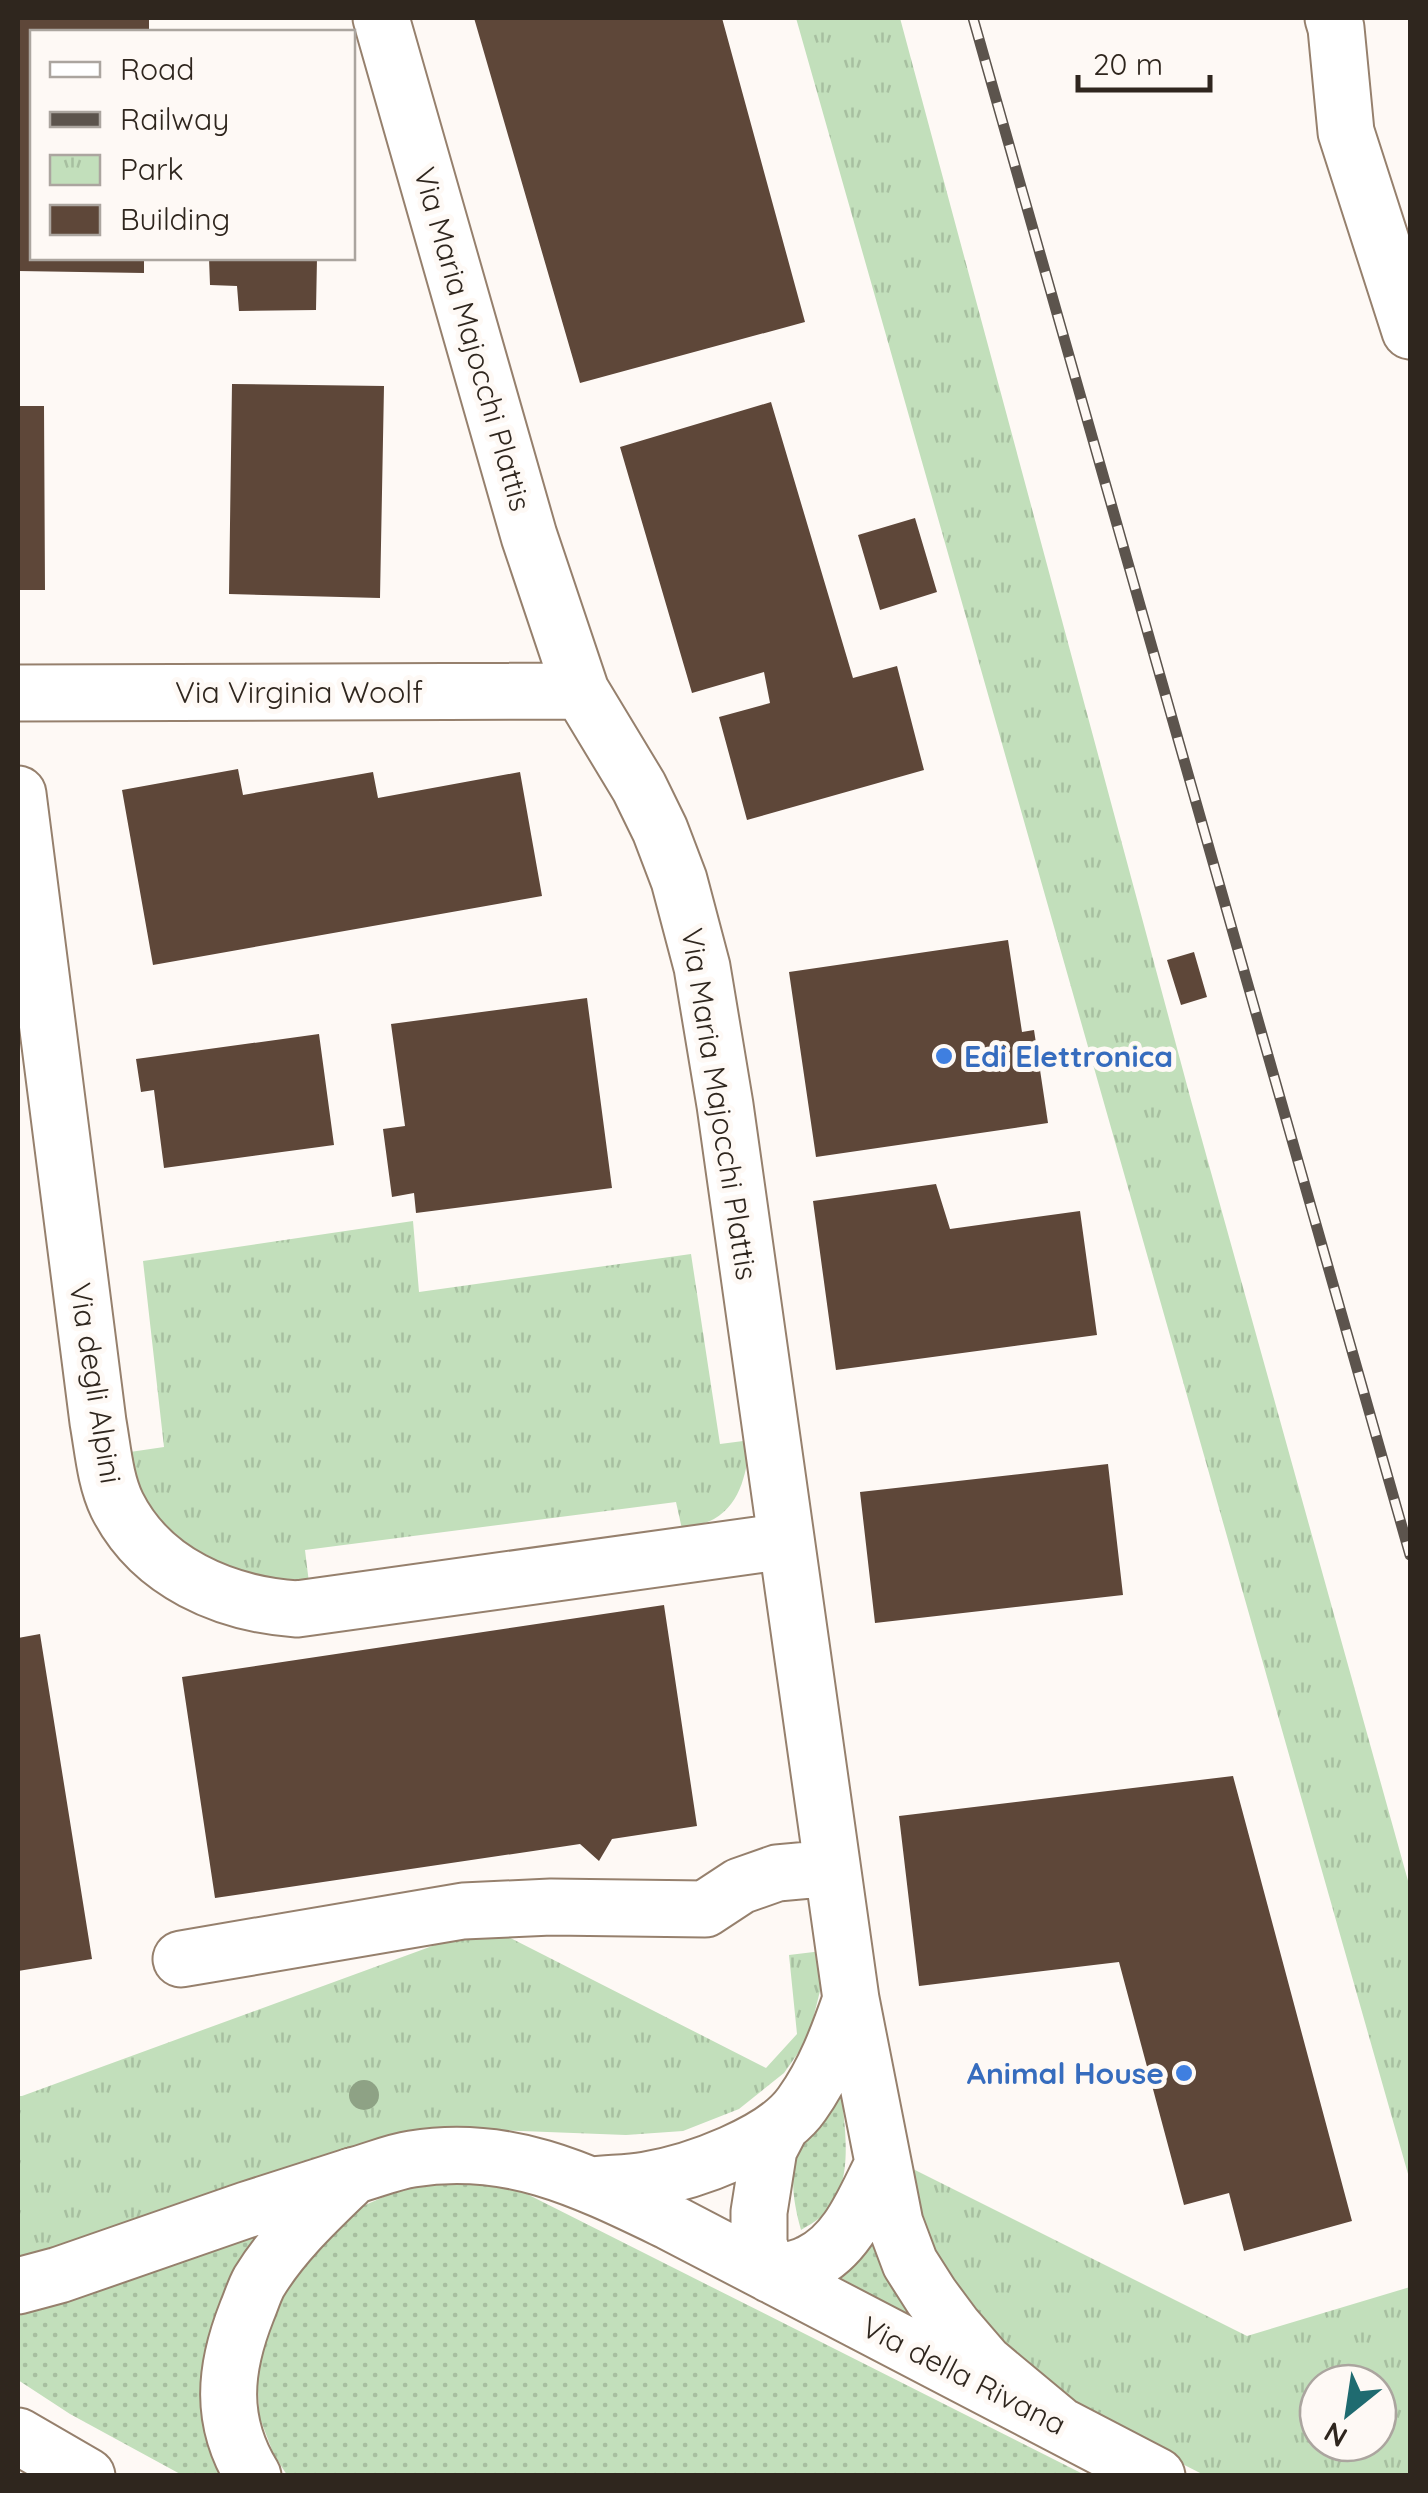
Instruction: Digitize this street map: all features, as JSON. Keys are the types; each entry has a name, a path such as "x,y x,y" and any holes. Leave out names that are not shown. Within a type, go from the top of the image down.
{"street":[{"name":"Via Maria Majocchi Plattis","path":"381,18 529,536 580,691 639,787 660,830 679,880 702,967 725,1105 851,1999 882,2166 900,2236 910,2263 930,2296 985,2364 1057,2424"},
{"path":"1333,18 1346,132 1410,331"},
{"name":"Via Virginia Woolf","path":"18,694 580,691"},
{"name":"Via degli Alpini","path":"18,794 98,1422 116,1502 144,1542 175,1570 210,1589 247,1602 297,1609 786,1541"},
{"path":"181,1959 463,1911 551,1907 705,1909 740,1886 777,1873 832,1868"},
{"name":"Via Maria Majocchi Plattis","path":"592,2185 647,2180 700,2165 756,2142 781,2126 801,2106 822,2073 851,1999"},
{"name":"Via Maria Majocchi Plattis","path":"771,2276 759,2245 759,2212 770,2149 781,2126"},
{"name":"Via della Rivana","path":"18,2286 411,2159 480,2155 537,2165 592,2185 1157,2476"},
{"path":"771,2276 811,2263 837,2244 858,2214 882,2166"},
{"path":"253,2476 231,2424 227,2387 236,2338 258,2284 297,2231 352,2176"},
{"path":"18,2436 87,2476"}],"green space":[{"path":"796,18 900,18 1192,1104 1410,1888 1410,2181"},
{"path":"413,1221 419,1292 691,1254 720,1444 751,1440 741,1484 724,1512 703,1524 682,1529 676,1502 305,1550 309,1583 246,1579 187,1550 156,1516 138,1485 130,1452 164,1447 143,1261"},
{"path":"487,1926 766,2068 797,2034 789,1955 822,1951 821,1987 808,2039 784,2073 739,2109 683,2131 626,2135 468,2129 18,2265 18,2096"},
{"path":"841,2087 846,2156 840,2189 821,2217 801,2230 793,2185 798,2152"},
{"path":"899,2162 1247,2336 1410,2287 1410,2475 1204,2475 1098,2421 1020,2371 955,2300 923,2238"},
{"path":"433,2185 517,2189 1085,2475 287,2475 274,2455 259,2416 257,2365 275,2306 307,2254 354,2210 397,2191"},
{"path":"875,2205 879,2248 908,2315 828,2271"},
{"path":"280,2223 230,2475 182,2475 70,2414 18,2380 18,2313"}],"building":[{"path":"18,18 149,18 149,30 30,30 30,260 144,260 144,273 18,271"},
{"path":"474,18 722,18 805,322 580,383"},
{"path":"209,260 317,260 316,310 239,311 237,286 210,285"},
{"path":"232,384 384,386 380,598 229,594"},
{"path":"771,402 853,678 897,666 924,770 747,820 719,717 770,703 764,672 692,693 620,447"},
{"path":"18,406 44,406 45,590 18,590"},
{"path":"915,518 937,592 880,610 858,535"},
{"path":"238,769 243,795 373,772 378,798 520,772 542,896 153,965 122,790"},
{"path":"1008,940 1022,1032 1034,1030 1048,1123 816,1157 789,972"},
{"path":"1194,952 1207,997 1181,1005 1167,960"},
{"path":"587,998 612,1188 416,1213 414,1193 392,1197 383,1129 405,1126 391,1024"},
{"path":"319,1034 334,1145 164,1168 154,1090 141,1092 136,1059"},
{"path":"936,1184 950,1229 1080,1211 1097,1335 836,1370 813,1201"},
{"path":"1108,1464 1123,1595 875,1623 860,1492"},
{"path":"664,1605 697,1826 612,1839 599,1861 580,1844 215,1898 182,1677"},
{"path":"40,1634 92,1959 18,1971 18,1638"},
{"path":"1233,1776 1352,2221 1244,2251 1229,2193 1184,2205 1119,1962 919,1986 899,1816"}],"railway":[{"path":"973,18 1410,1555"}],"place":[{"name":"Edi Elettronica","path":"944,1056"},
{"name":"Animal House","path":"1184,2073"}]}
